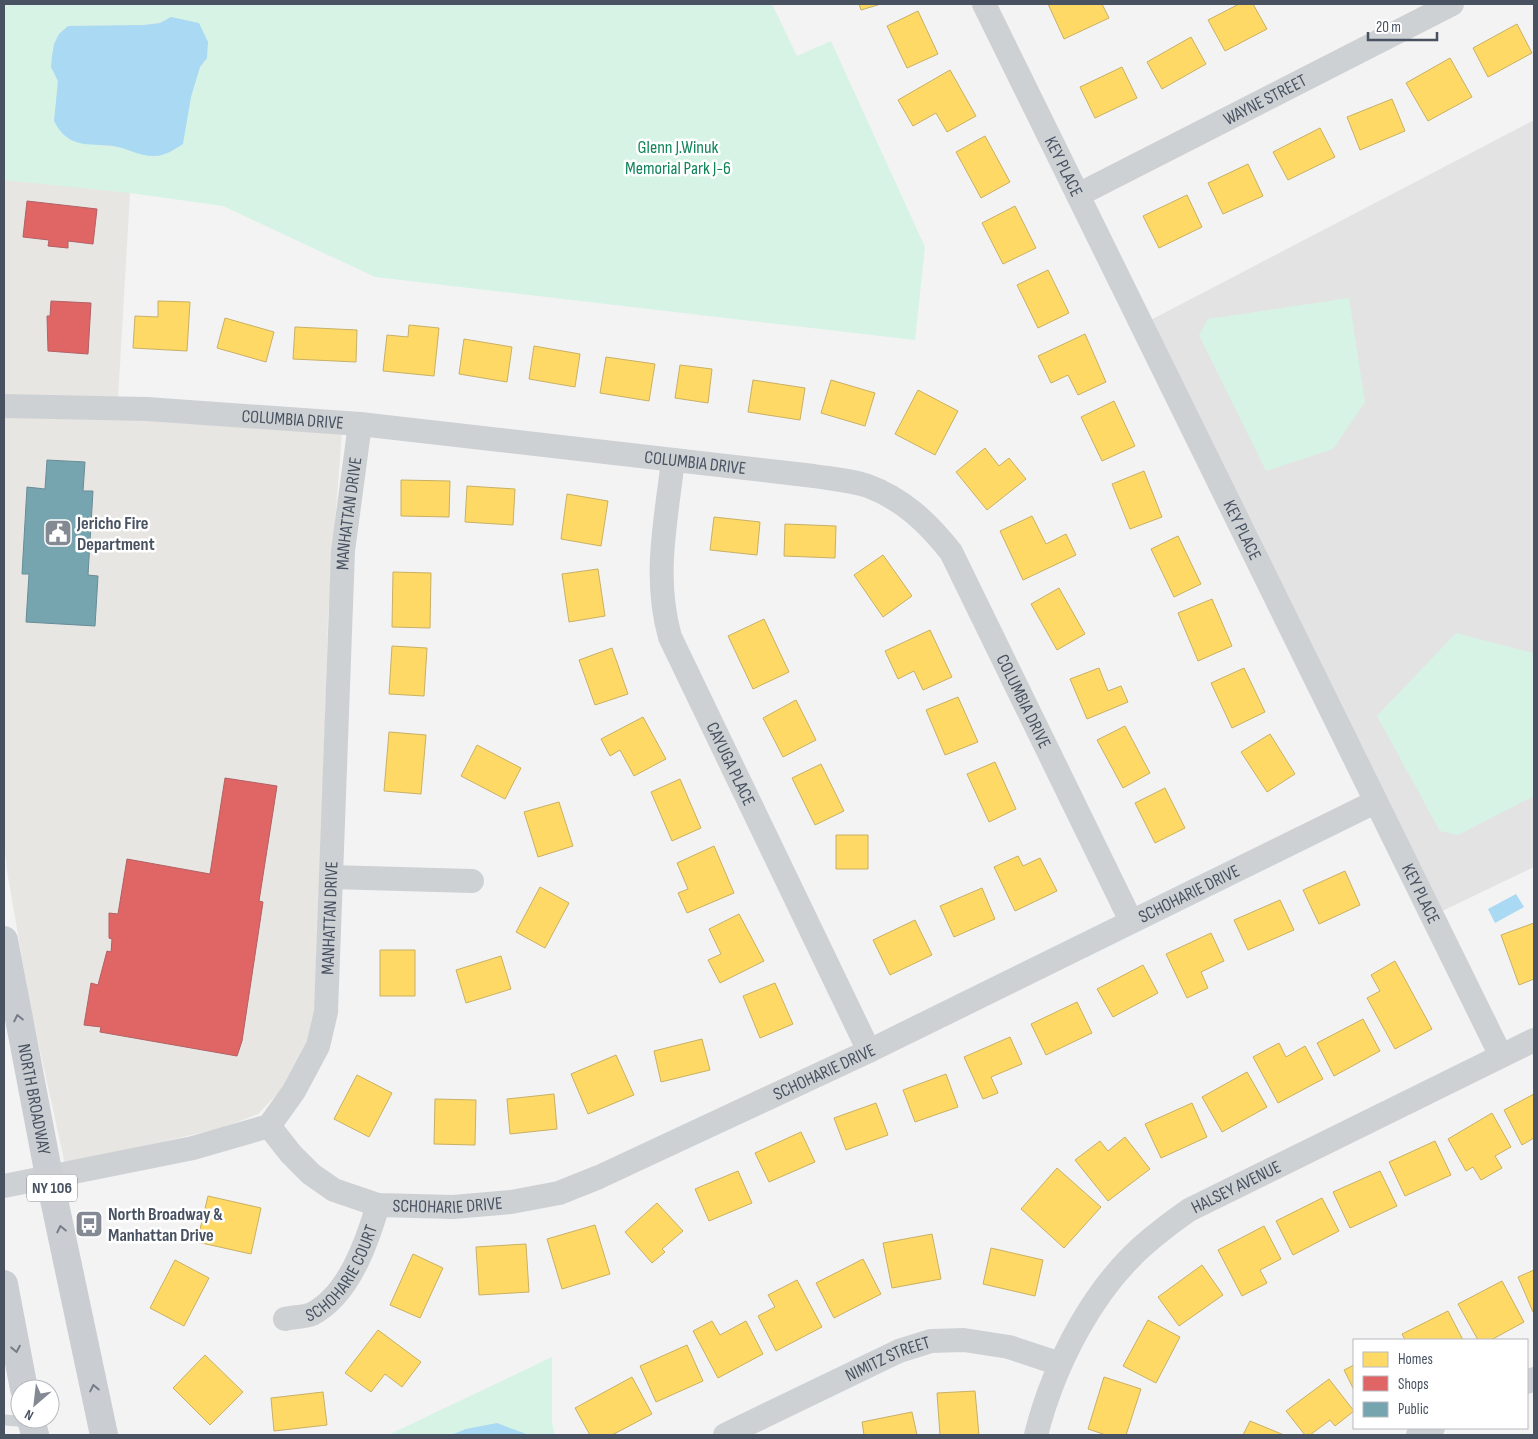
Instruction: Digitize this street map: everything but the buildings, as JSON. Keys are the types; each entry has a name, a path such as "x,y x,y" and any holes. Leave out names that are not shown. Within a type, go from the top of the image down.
{"main road":[{"name":"NORTH BROADWAY","path":"4,940 49,1176 104,1435"},
{"path":"4,1284 22,1379"}],"street":[{"name":"KEY PLACE","path":"984,4 1501,1056"},
{"name":"WAYNE STREET","path":"1078,195 1440,6"},
{"name":"COLUMBIA DRIVE","path":"4,406 147,409 360,424 814,476 867,486 901,502 931,526 951,552 1131,921"},
{"name":"MANHATTAN DRIVE","path":"269,1126 294,1091 318,1046 326,1012 343,551 360,424"},
{"name":"CAYUGA PLACE","path":"673,460 660,576 662,611 670,637 869,1051"},
{"name":"SCHOHARIE DRIVE","path":"269,1126 291,1154 311,1174 334,1190 378,1205 452,1207 511,1202 559,1192 616,1169 869,1051 1375,802"},
{"path":"331,877 472,881"},
{"name":"HALSEY AVENUE","path":"1036,1435 1060,1364 1091,1307 1126,1263 1151,1238 1189,1210 1534,1040"},
{"path":"4,1186 193,1148 269,1126"},
{"name":"SCHOHARIE COURT","path":"285,1319 312,1314 330,1299 349,1277 369,1235 378,1205"},
{"name":"NIMITZ STREET","path":"725,1435 899,1351 931,1341 964,1340 1010,1347 1060,1364"},
{"path":"1418,1435 1431,1429"}],"shaded area":[{"path":"4,4 256,4 130,193 117,417 342,432 328,616 318,1001 308,1041 282,1089 258,1114 222,1128 65,1164 31,1010 7,871 4,842"},
{"path":"1534,120 1534,867 1434,915 1145,323"}],"green space":[{"name":"Glenn J.Winuk Memorial Park J-6","path":"4,4 772,4 797,56 831,41 925,247 915,340 375,277 223,206 130,193 4,180","holes":["171,17 207,58 201,66 193,87 187,111 183,144 155,156 113,146 101,146 54,121 57,92 53,52 56,41 68,26 144,25 160,23"]},
{"path":"1349,298 1365,402 1333,449 1266,471 1199,335 1208,319"},
{"path":"1456,633 1533,653 1534,656 1534,796 1458,835 1440,831 1377,716"},
{"path":"552,1357 552,1423 555,1435 388,1435"}],"water":[{"path":"171,17 199,23 208,42 207,58 200,67 191,97 183,144 166,154 150,156 113,146 79,143 66,136 54,121 58,81 51,67 54,44 59,34 68,26 144,25 160,23"},
{"path":"1516,894 1524,907 1495,923 1488,909"},
{"path":"497,1423 529,1435 451,1435 466,1429"}],"place":[{"name":"Jericho Fire Department","path":"58,533"},
{"name":"North Broadway & Manhattan Drive","path":"89,1224"}]}
